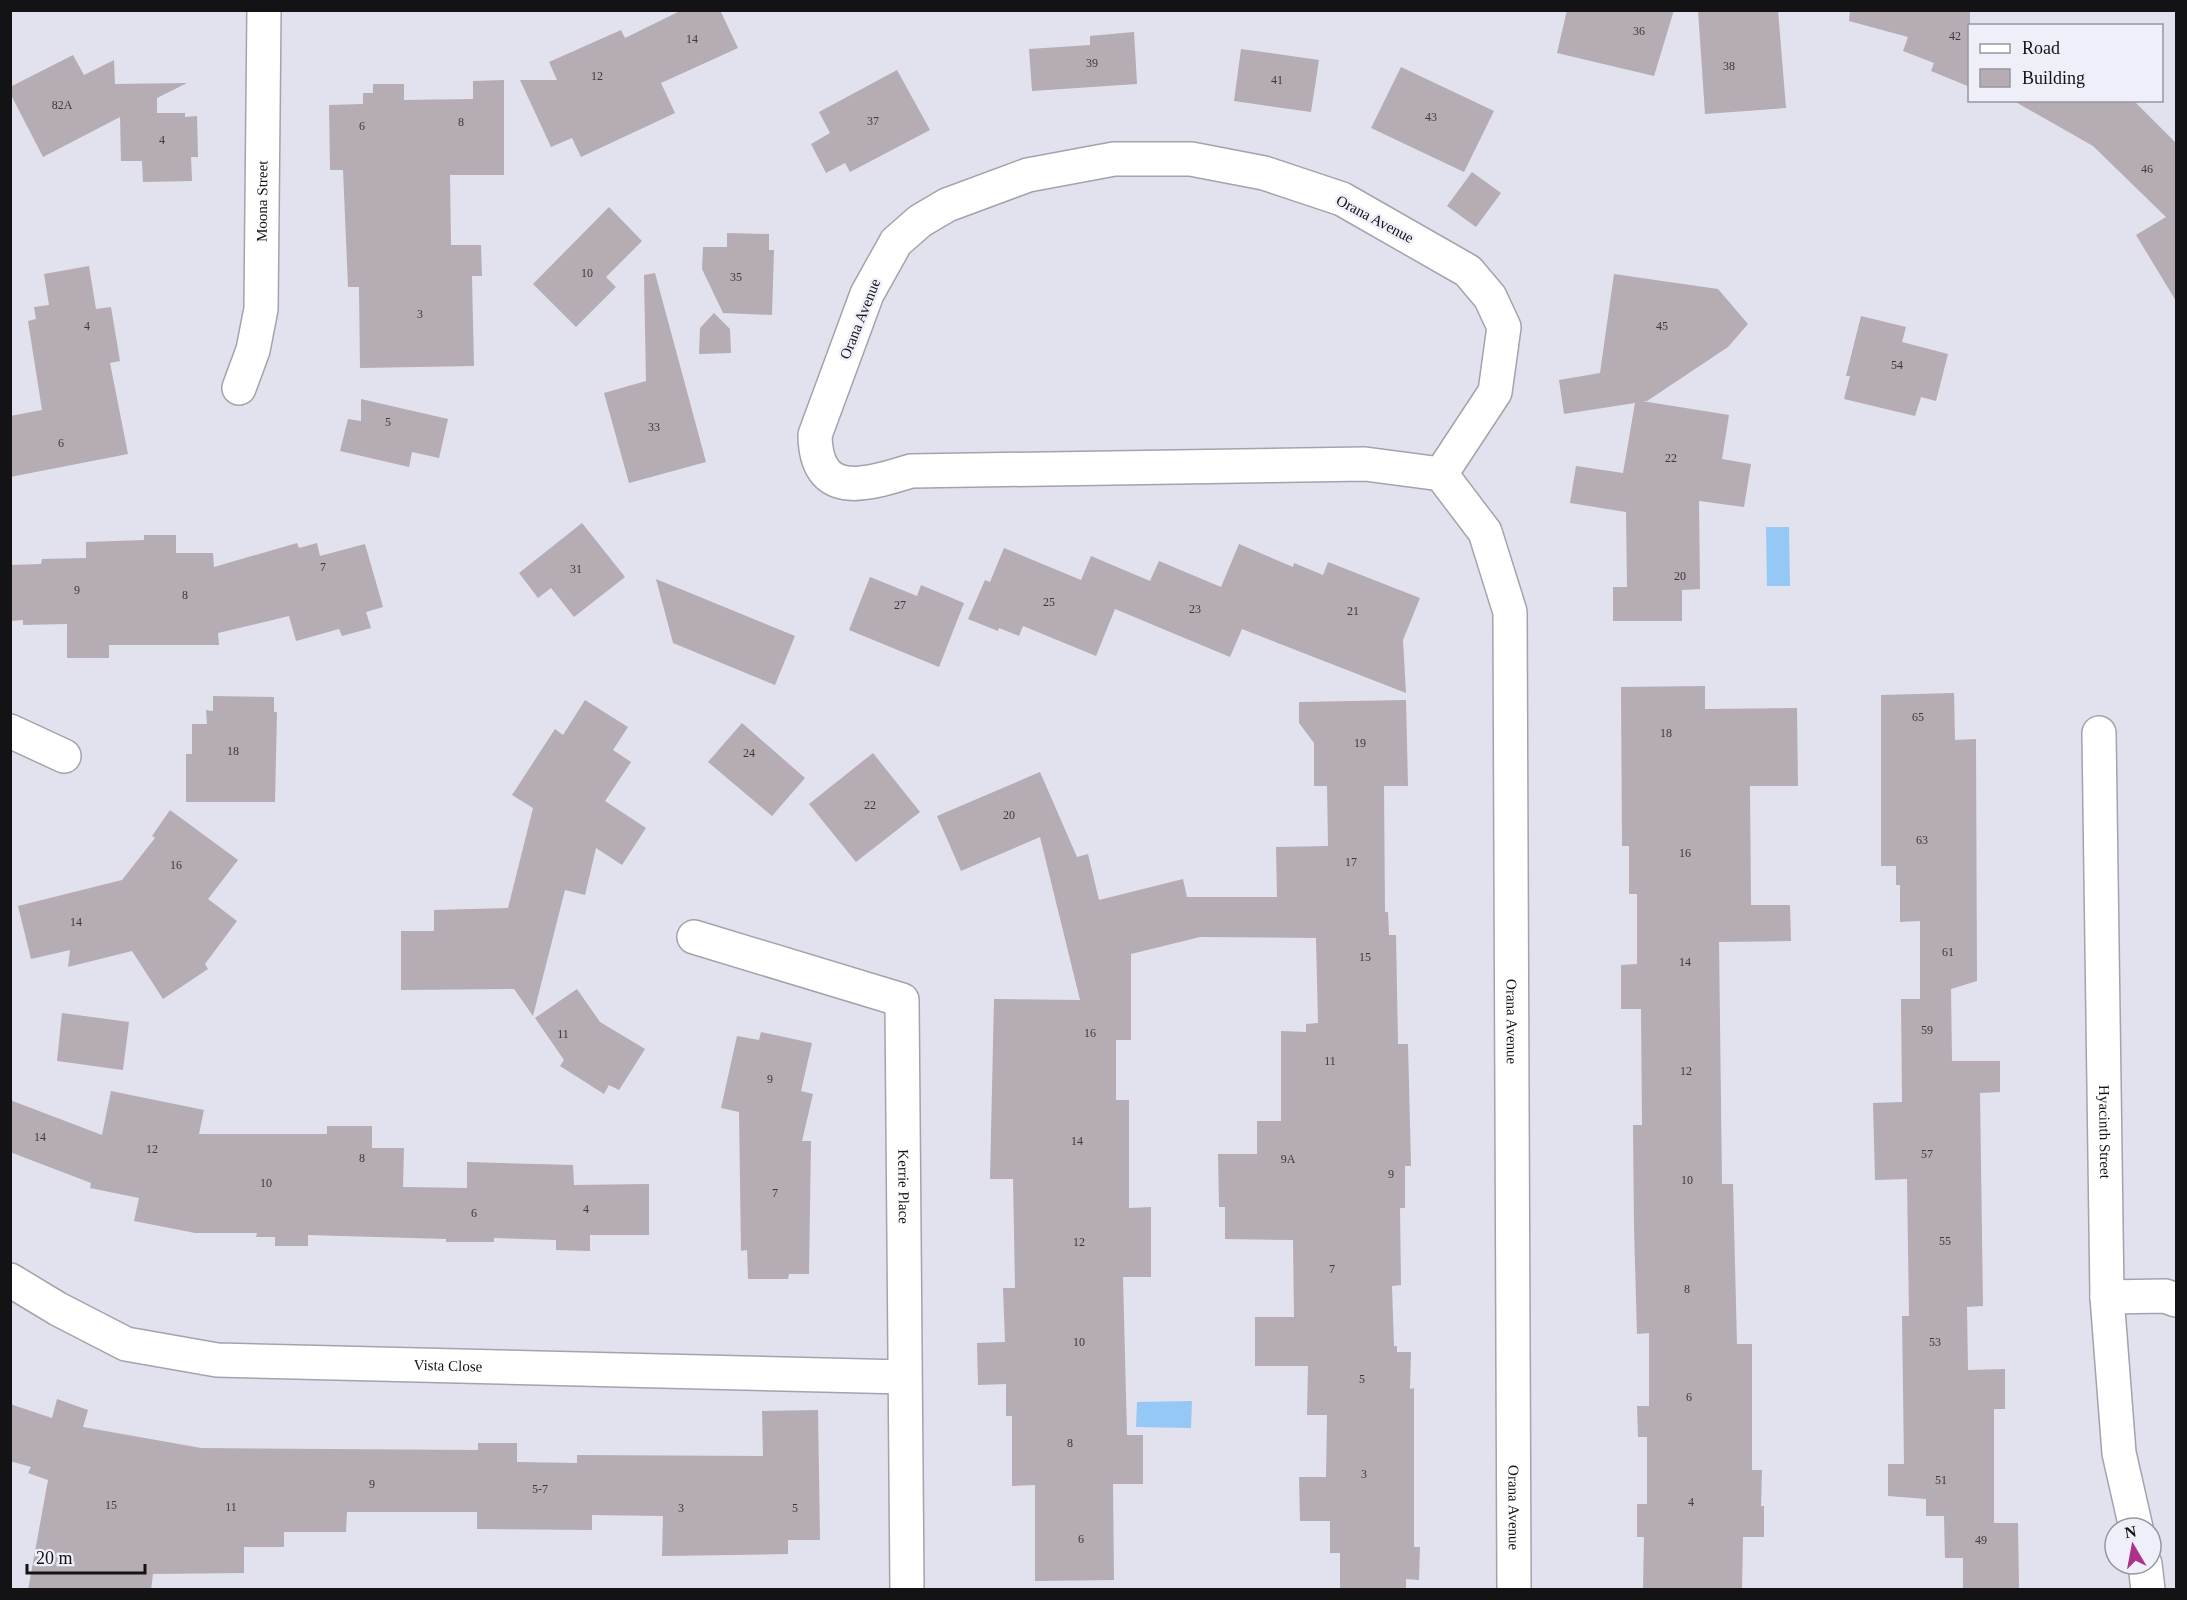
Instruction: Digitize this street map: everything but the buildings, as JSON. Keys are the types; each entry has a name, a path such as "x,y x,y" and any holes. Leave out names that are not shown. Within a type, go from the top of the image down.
{"street":[{"name":"Moona Street","path":"239,388 254,350 261,309 264,10"},
{"name":"Orana Avenue","path":"1441,474 1496,392 1504,327 1490,297 1468,271 1342,199 1264,173 1191,159 1114,159 1028,175 947,205 920,221 896,242 867,294 815,435 820,468 836,481 864,485 911,471 1365,464 1441,474 1485,532 1510,612 1514,1590"},
{"path":"10,731 64,756"},
{"name":"Hyacinth Street","path":"2099,733 2107,1296 2119,1453 2133,1516"},
{"name":"Kerrie Place","path":"694,937 902,1000 907,1590"},
{"name":"Vista Close","path":"10,1280 58,1309 126,1344 217,1360 904,1377"},
{"path":"2107,1296 2165,1296 2176,1300"}],"water":[{"path":"1766,527 1789,527 1790,586 1767,586"},
{"path":"1192,1401 1191,1428 1136,1427 1137,1402"}]}
